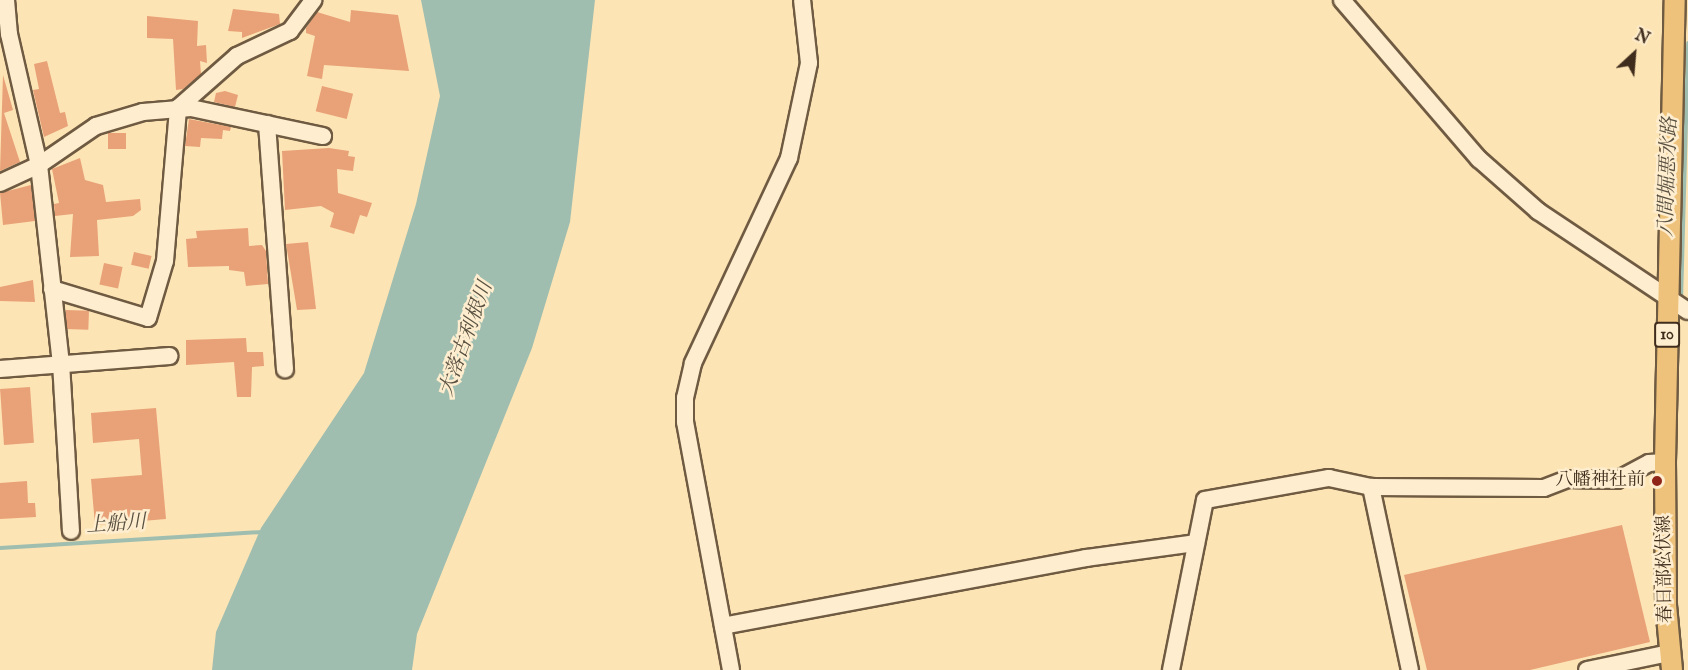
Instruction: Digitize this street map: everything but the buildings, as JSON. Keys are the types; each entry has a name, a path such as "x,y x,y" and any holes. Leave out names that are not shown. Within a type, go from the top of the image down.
{"main road":[{"name":"春日部松伏線","path":"1670,661 1665,462 1675,0"}],"street":[{"path":"6,0 9,34 39,165 61,363 71,531"},
{"path":"52,289 148,318 165,261 178,108 237,56 290,31 313,0"},
{"path":"731,670 685,422 685,398 693,363 789,158 809,63 802,0"},
{"path":"1342,0 1479,159 1538,211 1668,300 1688,311"},
{"path":"0,183 39,165 96,126 140,113 178,108 323,136"},
{"path":"267,124 285,369"},
{"path":"0,369 170,356"},
{"path":"1171,670 1205,500 1329,478 1371,487 1544,488 1567,479 1617,480 1649,463 1665,462"},
{"path":"1371,487 1410,670"},
{"path":"723,626 1086,558 1196,543"},
{"path":"1587,670 1670,661"}],"water":[{"name":"大落古利根川","path":"421,0 595,0 570,222 532,348 417,634 412,670 212,670 216,632 261,528 364,373 416,204 440,96"}],"waterway":[{"name":"八間堀悪水路","path":"1681,300 1688,43"},
{"name":"上船川","path":"0,548 263,532"}],"place":[{"name":"八幡神社前","path":"1657,481"}]}
